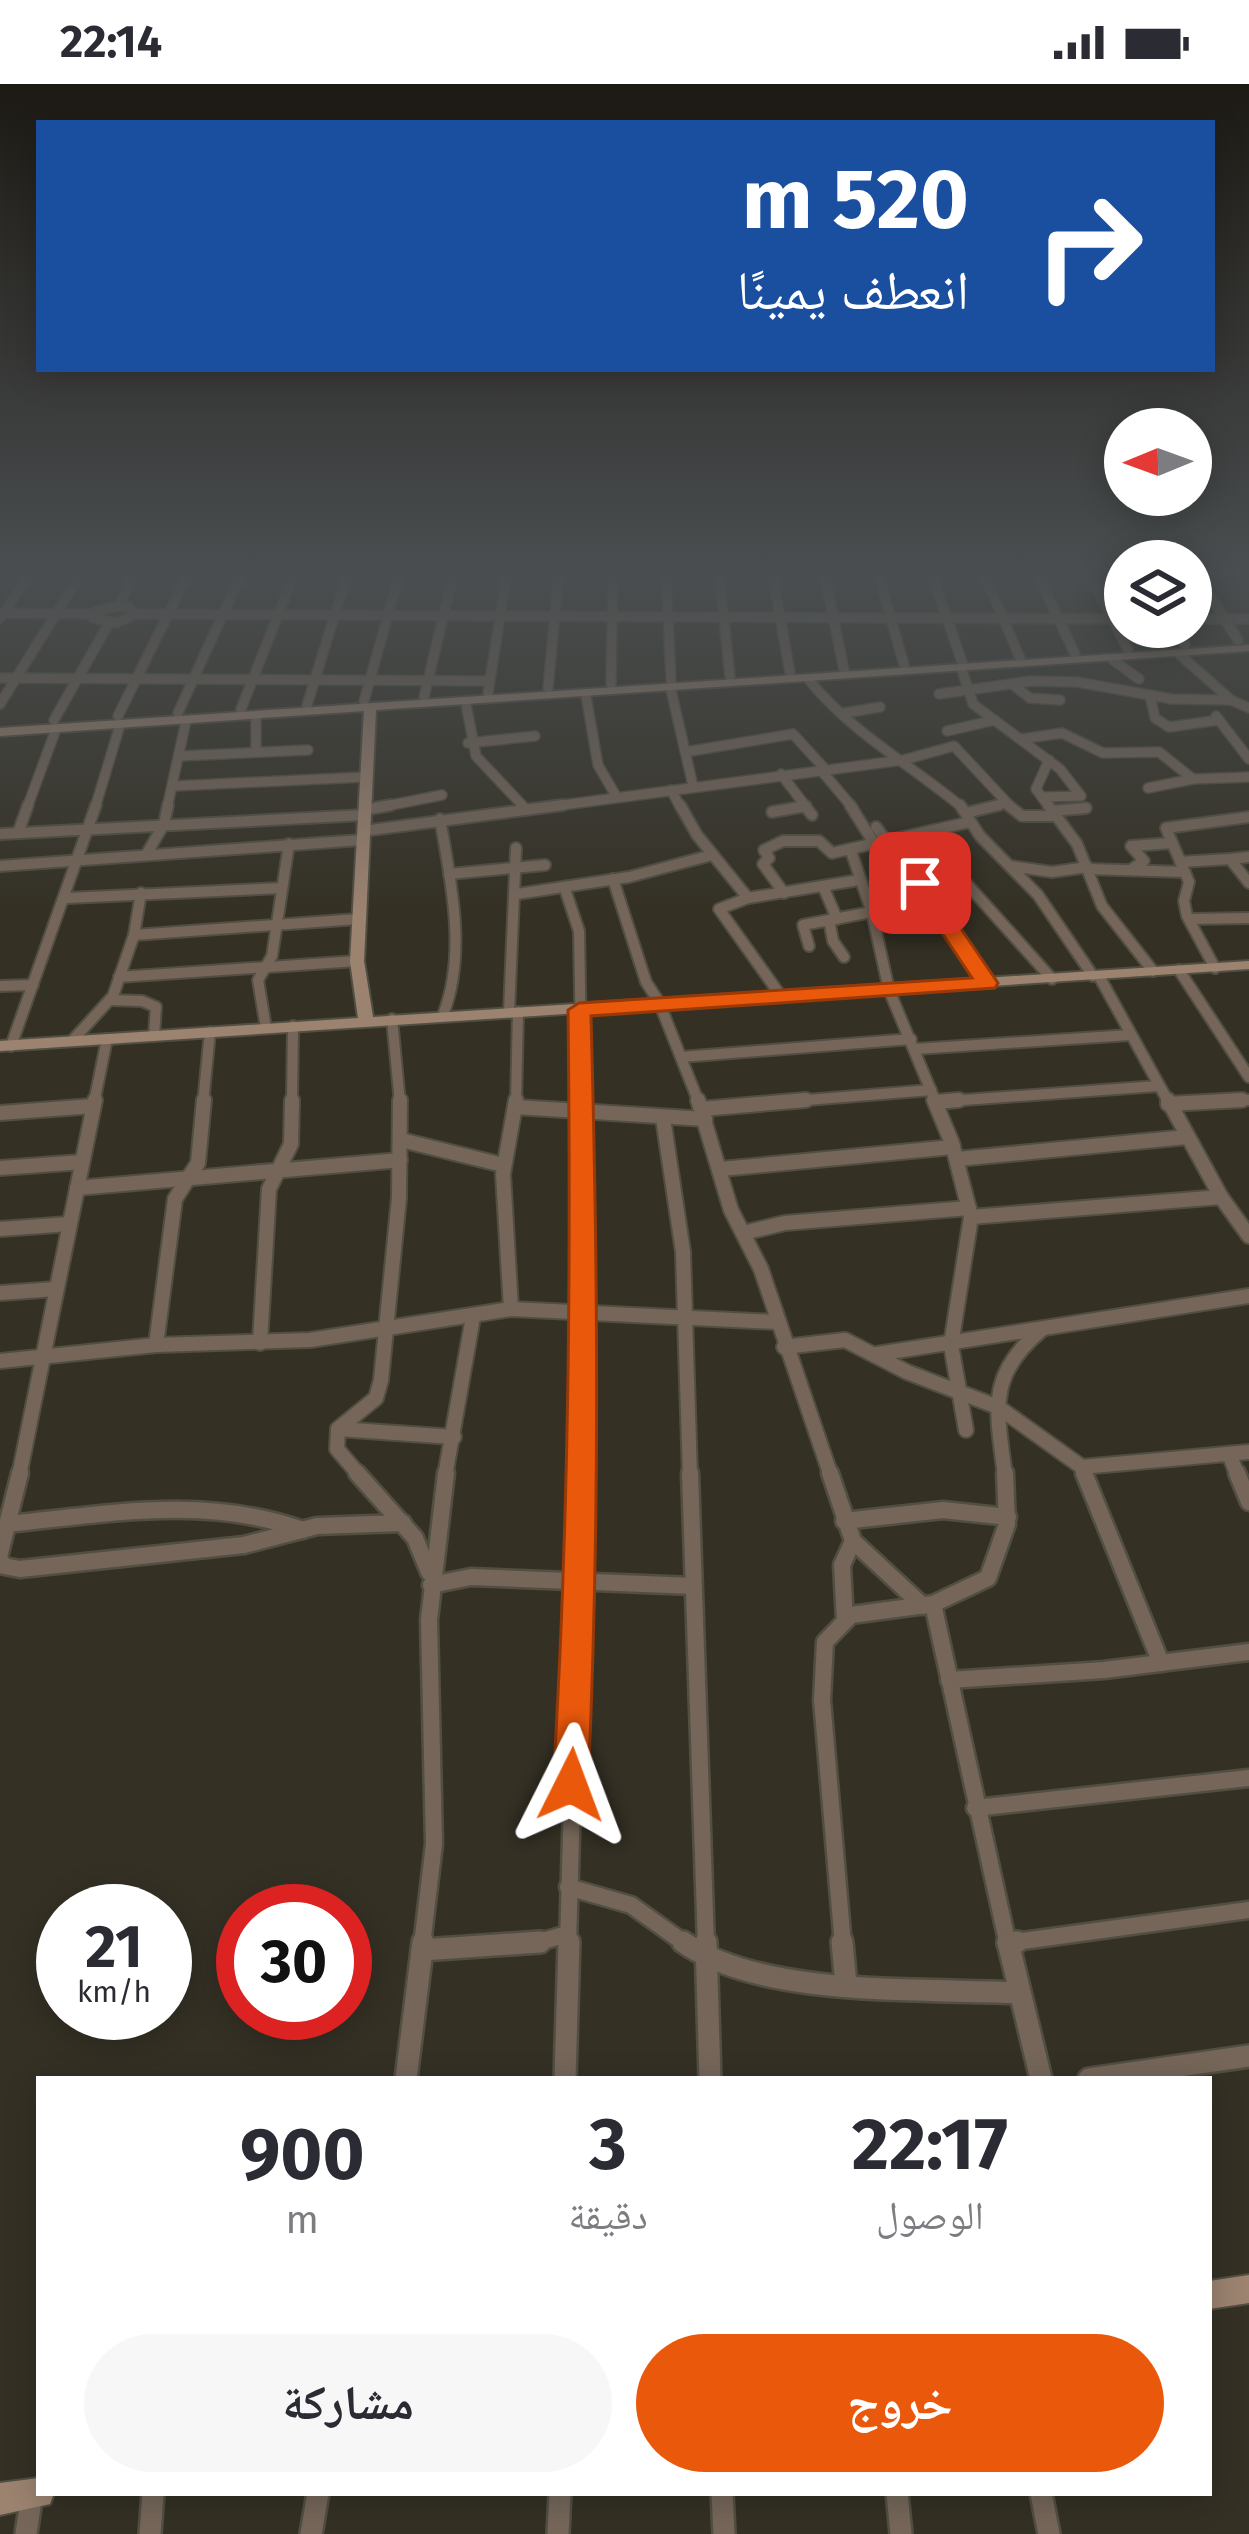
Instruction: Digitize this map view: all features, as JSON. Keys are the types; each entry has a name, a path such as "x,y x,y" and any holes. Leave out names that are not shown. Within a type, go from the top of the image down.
{"street":[{"path":"18,833 72,686"},
{"path":"131,686 67,898 5,1046 1249,965"},
{"path":"146,855 164,824 190,686"},
{"path":"241,709 248,686"},
{"path":"307,705 311,686"},
{"path":"366,1020 357,961 369,686"},
{"path":"424,697 427,686"},
{"path":"482,686 583,686"},
{"path":"220,715 307,705 466,704 668,686"},
{"path":"671,686 693,786"},
{"path":"816,686 878,750 903,760 968,818 1046,906 1096,976 1221,1197 1249,1236"},
{"path":"968,686 973,704 1049,760 1081,796 1042,797"},
{"path":"939,694 995,686"},
{"path":"1015,686 1030,698 1060,700"},
{"path":"1108,686 1150,695 1231,700"},
{"path":"1218,686 1249,709"},
{"path":"0,723 256,717 488,687"},
{"path":"1150,695 1155,718 1169,727 1249,709"},
{"path":"586,696 598,765 616,796"},
{"path":"1205,700 1249,759"},
{"path":"466,704 468,743 477,764 507,784 524,807"},
{"path":"844,713 880,707"},
{"path":"256,717 256,752"},
{"path":"947,731 995,720"},
{"path":"0,732 55,724"},
{"path":"685,752 794,734 957,933 987,983"},
{"path":"1021,740 1062,734 1103,753 1159,752 1192,779"},
{"path":"468,743 535,736"},
{"path":"0,879 3,866 362,836 524,807 903,760 954,746 1022,816 1086,808"},
{"path":"179,756 308,750"},
{"path":"1049,760 1034,785 1077,844 1096,896 1153,971"},
{"path":"772,812 809,811 781,774"},
{"path":"173,786 364,777"},
{"path":"1148,788 1192,779 1249,777"},
{"path":"671,790 712,855 748,898"},
{"path":"0,834 364,812 442,795"},
{"path":"784,892 763,864 769,858 764,850 783,841 808,838 832,853 851,850 923,835 1006,803"},
{"path":"1215,968 1189,919 1183,867 1166,828 1249,817"},
{"path":"440,819 455,952 451,1002 443,1015"},
{"path":"877,827 880,844"},
{"path":"923,835 1052,979"},
{"path":"1132,869 1144,861 1131,846 1172,843"},
{"path":"266,1028 258,980 268,967 289,844"},
{"path":"511,1309 503,1165 516,1107 516,848"},
{"path":"851,850 890,990 955,1153 970,1213 951,1345 966,1430"},
{"path":"517,894 566,889 712,855"},
{"path":"1011,866 1052,872 1132,869 1249,857"},
{"path":"1229,859 1249,883"},
{"path":"449,874 544,865"},
{"path":"614,879 646,982 659,1002 703,1114 731,1210 761,1270 844,1521 853,1541 928,1605 1040,2076"},
{"path":"782,996 719,909 748,898 859,880"},
{"path":"823,886 833,920 833,941 844,956"},
{"path":"67,898 282,888"},
{"path":"565,2076 585,1311 579,931 566,889"},
{"path":"72,1042 110,1000 134,935 141,893"},
{"path":"808,946 803,925 903,906"},
{"path":"1189,919 1249,918"},
{"path":"134,935 358,919"},
{"path":"119,977 357,961"},
{"path":"1179,970 1249,1077"},
{"path":"0,986 33,985"},
{"path":"110,1000 142,1001 156,1007 154,1036"},
{"path":"392,1018 401,1140 376,1398 338,1429 337,1449 403,1523 426,1558 431,1585"},
{"path":"260,1342 269,1189 291,1144 293,1026"},
{"path":"156,1345 176,1199 198,1163 210,1032"},
{"path":"681,1057 1130,1035"},
{"path":"107,1039 0,1557 4,1566 20,1569 244,1545 304,1530 403,1523"},
{"path":"516,1107 663,1118 934,1096 1158,1085"},
{"path":"1168,1104 1249,1100"},
{"path":"0,1113 93,1106"},
{"path":"663,1118 686,1315 710,2076"},
{"path":"722,1169 1187,1137"},
{"path":"401,1140 503,1165"},
{"path":"77,1188 400,1160"},
{"path":"0,1168 82,1162"},
{"path":"743,1233 785,1223 1091,1211 1221,1197"},
{"path":"0,1229 70,1224"},
{"path":"0,1293 56,1288"},
{"path":"877,1354 1249,1296"},
{"path":"0,1361 156,1345 342,1336 511,1309 776,1322"},
{"path":"406,2076 407,2021 422,1950 434,1844 428,1696 431,1585 473,1317"},
{"path":"846,1984 821,1658 825,1642 845,1621 883,1609 928,1605 988,1578 1008,1517 998,1446 1004,1364 1018,1345 1041,1330"},
{"path":"784,1347 845,1340 907,1372 998,1407 1082,1467 1161,1663"},
{"path":"338,1429 454,1437"},
{"path":"1082,1467 1249,1452"},
{"path":"1229,1454 1249,1502"},
{"path":"7,1524 226,1507 268,1514 304,1530"},
{"path":"844,1521 943,1510 1008,1517"},
{"path":"845,1621 842,1564 853,1541"},
{"path":"431,1585 471,1577 693,1586"},
{"path":"949,1680 1249,1652"},
{"path":"975,1808 1249,1778"},
{"path":"568,1887 631,1905 707,1958 795,1981 1020,1994"},
{"path":"1008,1943 1249,1910"},
{"path":"422,1950 528,1945 567,1934"},
{"path":"1110,2076 1249,2056"},
{"path":"1212,2295 1249,2289"},
{"path":"0,2499 36,2493 26,2534"},
{"path":"150,2534 153,2496"},
{"path":"311,2534 317,2496"},
{"path":"559,2534 560,2496"},
{"path":"722,2496 724,2534"},
{"path":"897,2496 901,2534"},
{"path":"1042,2496 1049,2534"}],"route":[{"path":"571,1785 582,1575 585,1311 579,1010 987,983 920,883"}]}
